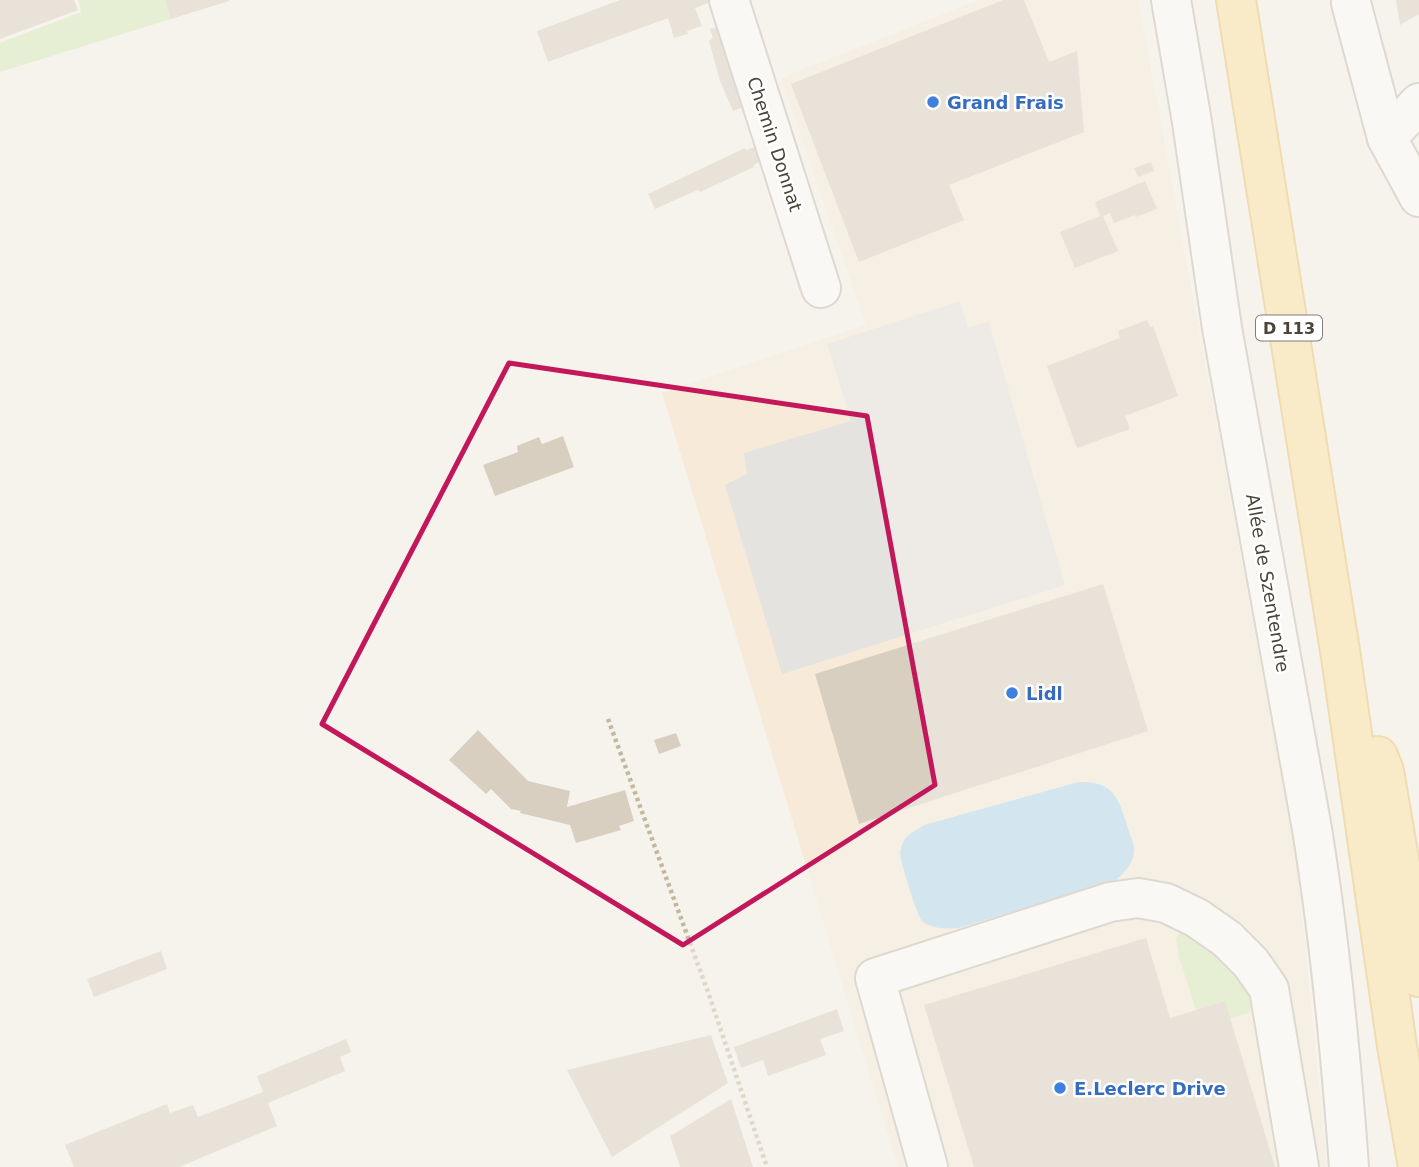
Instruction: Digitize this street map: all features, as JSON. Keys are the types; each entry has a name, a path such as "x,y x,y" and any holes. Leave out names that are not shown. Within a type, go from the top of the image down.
{"main road":[{"name":"D 113","path":"1236,0 1341,657 1397,1046 1418,1167"},
{"name":"D 113","path":"1341,657 1384,771 1419,977"},
{"path":"1397,1046 1407,1167"}],"street":[{"name":"Chemin Donnat","path":"729,0 821,288"},
{"name":"Allée de Szentendre","path":"1171,0 1222,328 1324,907 1349,1167"},
{"path":"1351,3 1387,138 1419,197"},
{"path":"1387,138 1419,103"},
{"path":"928,1167 876,978 1110,902 1138,898 1166,902 1197,918 1227,939 1251,963 1269,989 1299,1167"}],"path":[{"path":"608,719 708,992 767,1167"}],"highlighted area":[{"path":"509,363 867,416 935,785 683,945 322,724"}],"shaded area":[{"path":"979,0 1138,0 1296,856 1327,1167 898,1167 662,393 866,325 781,78"},
{"path":"960,301 968,327 989,322 1065,585 782,674 725,485 747,474 744,453 851,421 827,344"}],"green space":[{"path":"78,0 165,0 171,19 0,72 0,43 81,12"},
{"path":"1181,930 1205,933 1256,999 1248,1013 1230,1018 1224,1001 1196,1010 1179,957 1176,939"}],"water":[{"path":"1079,782 1100,784 1107,788 1120,806 1134,852 1130,864 1116,880 959,928 935,927 922,921 900,853 907,837 924,825"}],"building":[{"path":"0,0 74,0 78,10 0,39"},
{"path":"165,0 229,0 229,1 171,19"},
{"path":"620,0 716,0 695,8 702,26 687,31 688,34 674,38 668,18 548,62 537,31"},
{"path":"1003,0 1024,0 1049,62 1077,51 1084,132 949,185 964,220 859,262 791,84"},
{"path":"1396,0 1419,0 1419,14 1400,25"},
{"path":"719,27 747,106 733,111 720,81 709,41 713,38 710,29"},
{"path":"761,145 767,159 753,165 754,167 655,209 648,194 745,148 746,150"},
{"path":"1151,162 1154,171 1138,177 1134,168"},
{"path":"1145,181 1157,209 1114,223 1110,213 1103,216 1118,251 1075,268 1060,232 1100,216 1095,202"},
{"path":"1147,320 1150,327 1153,326 1178,396 1125,416 1130,429 1077,448 1047,366 1120,338 1118,331"},
{"path":"563,436 574,467 495,496 483,465 518,452 517,446 539,437 542,444"},
{"path":"1103,584 1148,731 859,824 815,674"},
{"path":"478,730 528,781 570,791 567,807 625,790 634,821 619,826 621,830 576,843 570,825 511,809 491,789 486,794 449,760"},
{"path":"676,733 681,746 659,754 654,740"},
{"path":"1146,938 1170,1018 1225,1001 1275,1167 974,1167 924,1005"},
{"path":"161,951 167,969 94,997 87,979"},
{"path":"837,1009 844,1031 820,1039 826,1055 768,1076 763,1060 741,1068 734,1047"},
{"path":"711,1035 728,1083 612,1157 567,1070"},
{"path":"346,1039 351,1052 340,1057 345,1071 268,1103 277,1126 179,1167 74,1167 65,1145 167,1104 170,1113 193,1105 198,1117 263,1092 257,1076"},
{"path":"731,1099 753,1167 680,1167 670,1136"}],"place":[{"name":"Grand Frais","path":"933,102"},
{"name":"Lidl","path":"1012,693"},
{"name":"E.Leclerc Drive","path":"1060,1088"}]}
